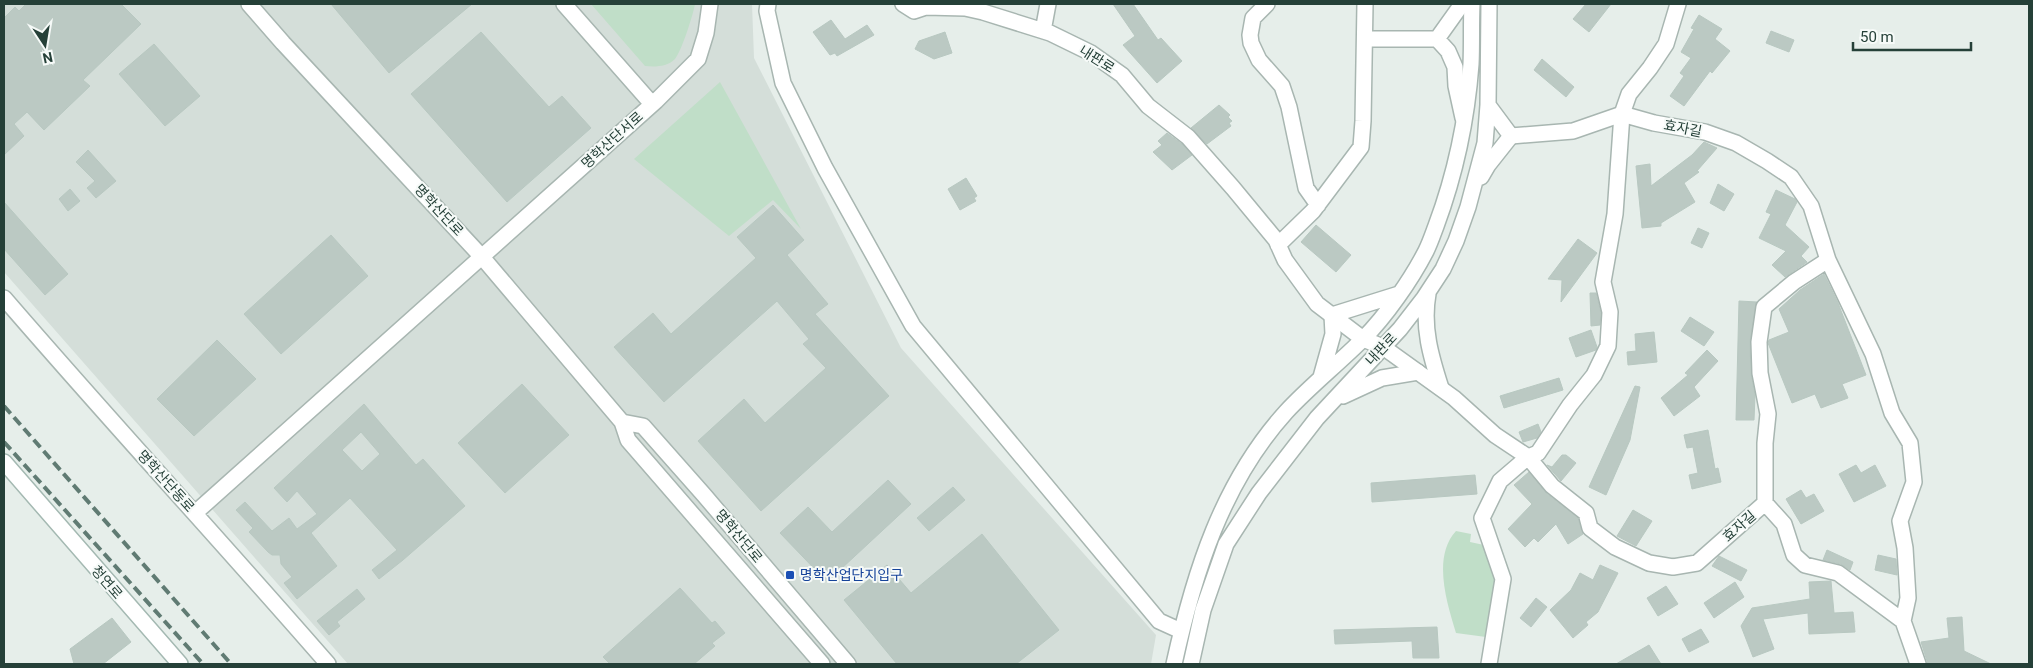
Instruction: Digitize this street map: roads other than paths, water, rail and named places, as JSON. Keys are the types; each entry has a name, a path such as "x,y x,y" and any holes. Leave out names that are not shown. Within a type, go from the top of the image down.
{"street":[{"name":"명학산단로","path":"249,4 482,257 622,422 628,440 822,664"},
{"path":"564,4 652,104"},
{"name":"명학산단서로","path":"195,513 652,104 698,59 706,33 710,4"},
{"path":"768,4 767,11 783,83 825,168 914,326 1160,621 1181,631"},
{"name":"내판로","path":"903,4 914,11 926,7 965,8 1043,31 1091,53 1122,75 1148,106 1188,137 1264,225 1278,245 1285,260 1317,304 1362,339"},
{"path":"1043,31 1048,4"},
{"path":"1267,4 1253,18 1250,35 1251,42 1259,60 1282,86 1289,107 1306,188 1318,205"},
{"path":"1278,245 1318,205 1361,147 1365,4"},
{"path":"1437,39 1462,4"},
{"name":"내판로","path":"1174,664 1187,605 1206,548 1236,483 1258,446 1286,412 1362,339 1387,312 1426,250 1441,212 1464,118 1471,64 1472,4"},
{"name":"내판로","path":"1191,664 1203,610 1226,544 1259,493 1317,418 1400,329 1443,269 1456,241 1472,193 1485,143 1488,105 1489,4"},
{"path":"1489,664 1503,579 1482,518 1500,481 1528,457 1538,453 1570,405 1594,375 1608,346 1610,312 1603,282 1607,252 1616,214 1622,114 1629,94 1666,44 1678,4"},
{"path":"1365,39 1437,39 1448,51 1455,67 1456,86 1464,118"},
{"path":"1488,105 1511,136"},
{"path":"1472,193 1488,165 1511,136 1574,131 1622,114"},
{"name":"효자길","path":"1362,339 1383,347 1441,388 1496,435 1528,457 1552,486 1586,513 1590,528 1615,547 1649,563 1673,567 1697,563 1765,503 1784,524 1794,555 1805,565 1838,573 1903,621 1908,598 1905,548 1900,521 1914,482 1910,443 1892,413 1873,354 1828,260 1811,206 1791,177 1736,144 1705,132 1654,123 1622,114"},
{"path":"1765,503 1765,452 1768,414 1760,373 1759,342 1764,307 1794,282 1828,260"},
{"path":"1428,292 1425,308 1429,352 1441,388"},
{"path":"1320,378 1333,334 1332,315 1399,294"},
{"name":"명학산단동로","path":"4,298 328,664"},
{"path":"1332,401 1382,378 1418,372"},
{"name":"명학산단로","path":"622,422 643,426 848,664"},
{"name":"청연로","path":"4,462 180,664"},
{"name":"청연로","path":"4,468 36,498"},
{"path":"1903,621 1918,664"}],"railway":[{"path":"4,406 231,664"},
{"path":"4,442 203,664"}],"place":[{"name":"명학산업단지입구","path":"790,575"}]}
